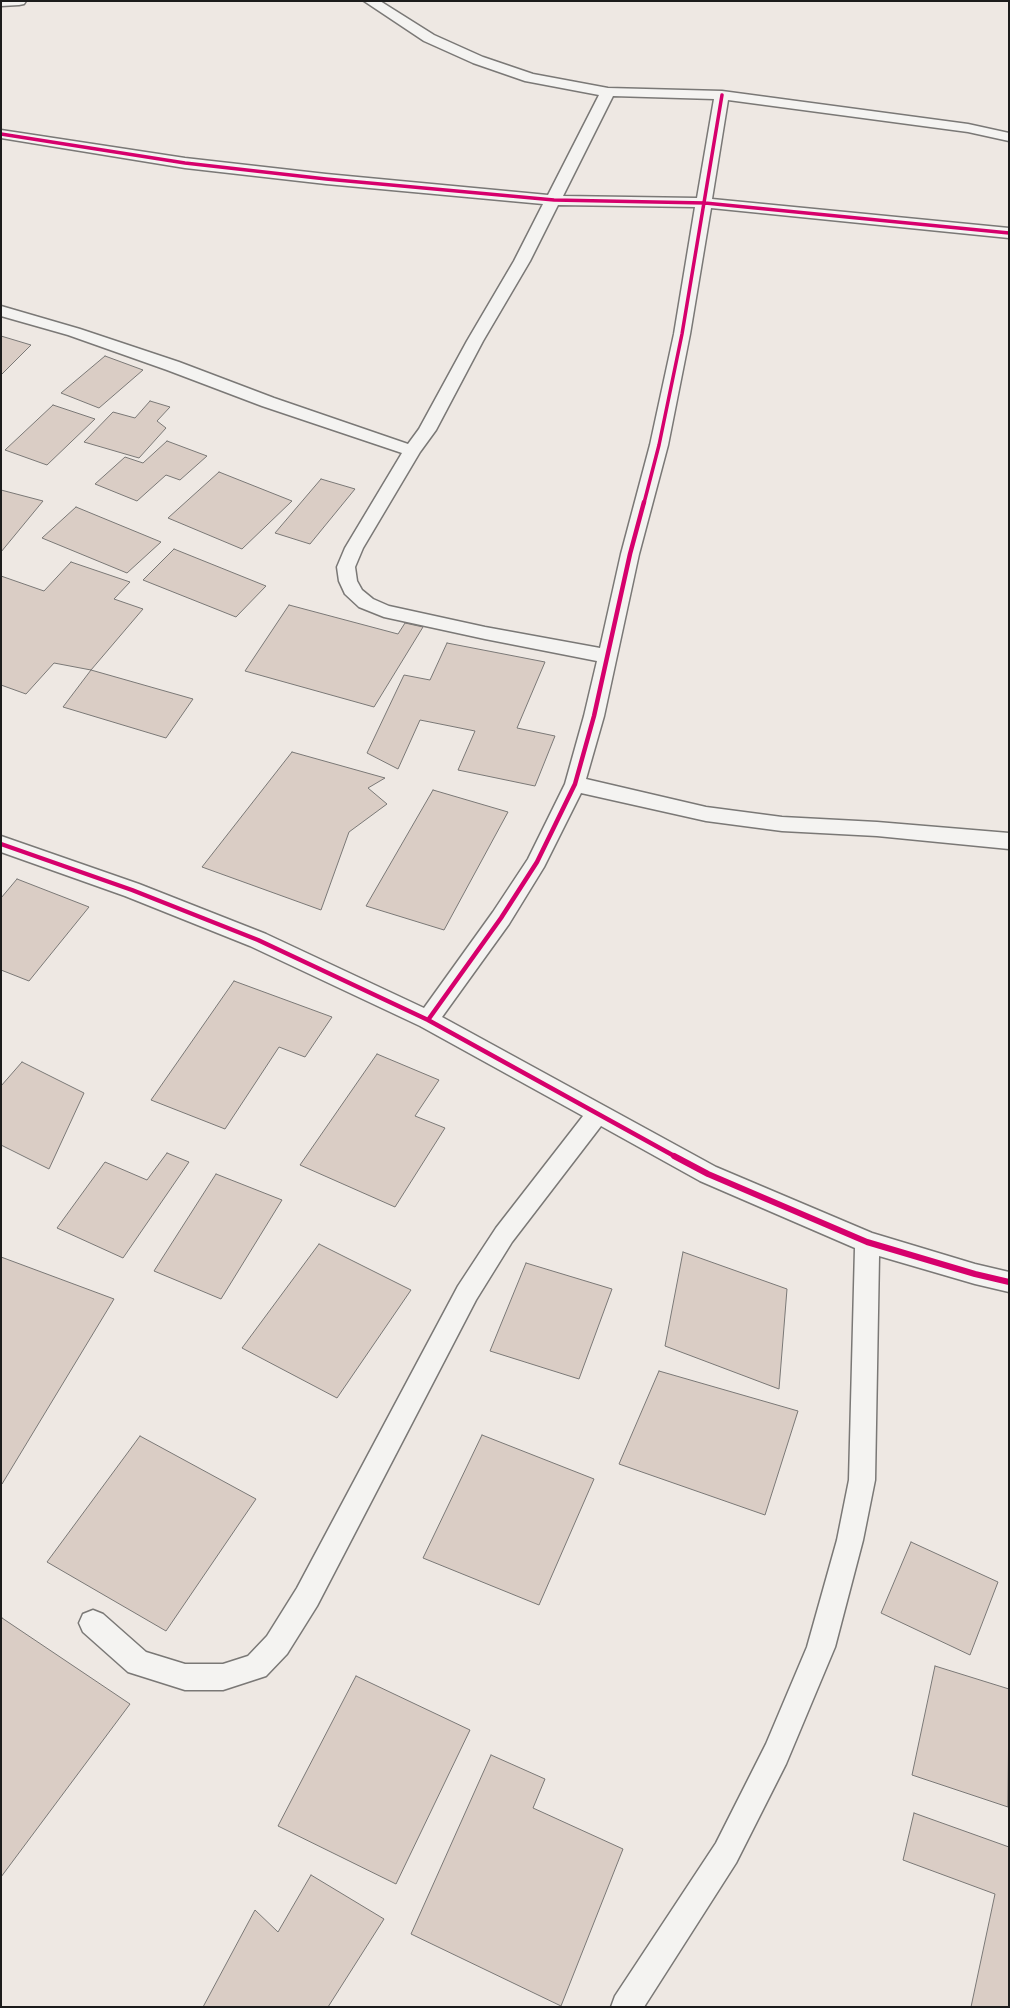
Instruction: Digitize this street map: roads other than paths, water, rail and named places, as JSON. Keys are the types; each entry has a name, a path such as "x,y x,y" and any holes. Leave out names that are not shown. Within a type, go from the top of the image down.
{"street":[{"path":"1,2 19,1"},
{"path":"371,1 429,38 478,60 530,78 608,92 722,95 960,126 1009,137"},
{"path":"607,656 485,633 384,611 366,603 354,594 348,581 346,567 354,548 412,451 427,430 554,200 608,92"},
{"path":"428,1020 501,918 537,862 575,784 594,716 630,554 660,438 682,334 705,204 722,95"},
{"path":"1,134 185,164 326,179 554,200 705,204 1009,233"},
{"path":"1,311 74,332 172,366 268,402 412,451"},
{"path":"575,784 706,814 782,824 877,829 1009,841"},
{"path":"1,844 132,890 258,940 428,1020 597,1115 708,1174 867,1242 975,1274 1009,1282"},
{"path":"93,1623 138,1663 185,1677 223,1676 256,1667 276,1644 307,1597 467,1293 504,1235 597,1115"},
{"path":"626,2007 726,1853 776,1754 821,1647 850,1540 862,1480 867,1242"}]}
